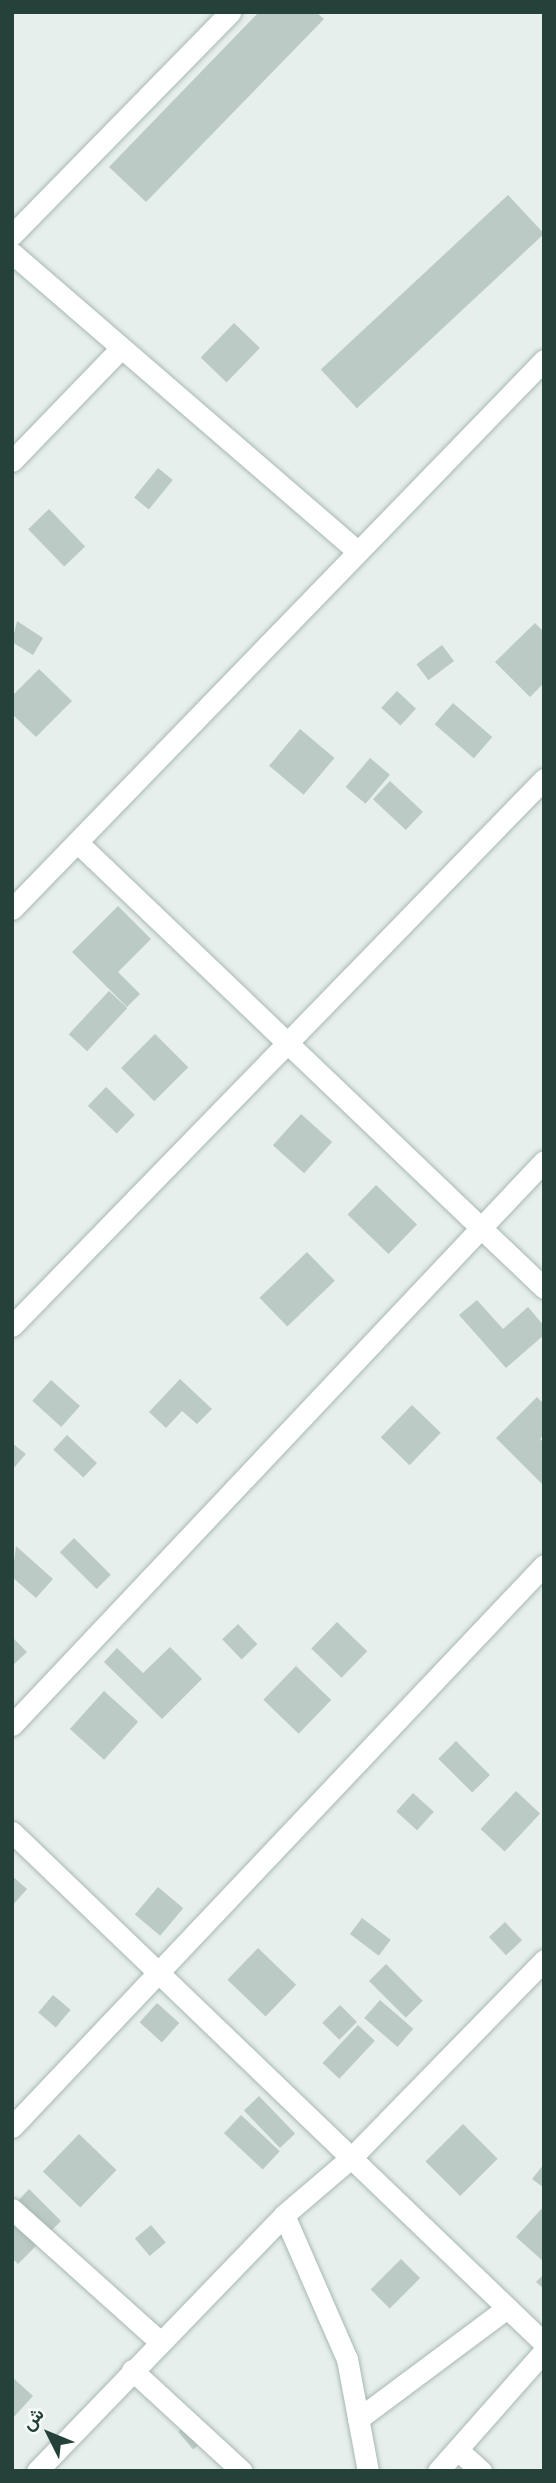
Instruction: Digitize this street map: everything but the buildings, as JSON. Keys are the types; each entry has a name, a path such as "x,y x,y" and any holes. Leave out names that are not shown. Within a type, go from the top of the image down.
{"street":[{"path":"12,235 230,12"},
{"path":"12,253 358,552"},
{"path":"12,461 121,348"},
{"path":"12,909 544,360"},
{"path":"12,1326 543,782"},
{"path":"77,842 544,1288"},
{"path":"12,1725 544,1161"},
{"path":"12,2127 544,1565"},
{"path":"12,1832 155,1973 353,2156 544,2343"},
{"path":"37,2471 284,2215 353,2156 544,1960"},
{"path":"12,2209 160,2342"},
{"path":"284,2215 347,2360 368,2471"},
{"path":"358,2419 508,2308"},
{"path":"438,2471 544,2351"},
{"path":"132,2370 242,2471"},
{"path":"458,2451 481,2471"}]}
